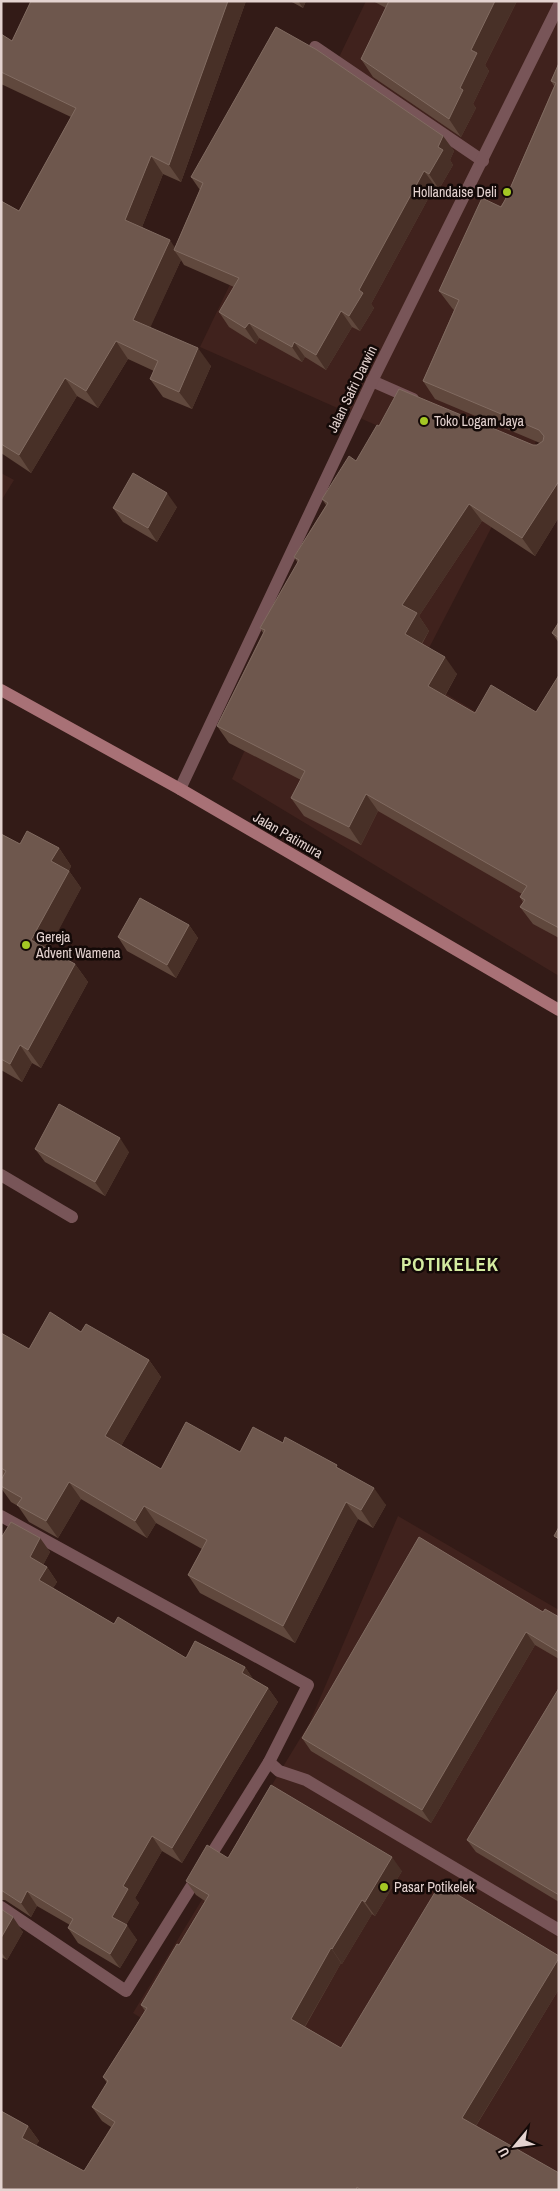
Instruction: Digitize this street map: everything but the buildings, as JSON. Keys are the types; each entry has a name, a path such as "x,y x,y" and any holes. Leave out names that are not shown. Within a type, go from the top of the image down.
{"main road":[{"name":"Jalan Patimura","path":"1,690 180,790 559,1010"}],"street":[{"name":"Jalan Safri Darwin","path":"180,790 372,381 558,10"},
{"path":"315,47 483,161"},
{"path":"372,381 425,403"},
{"path":"1,1175 72,1217"},
{"path":"1,1516 308,1685 269,1762 126,1991 1,1907"},
{"path":"269,1762 279,1771 306,1780 559,1930"}],"shaded area":[{"path":"366,1 559,1 559,397 415,675 559,762 559,976 232,779 387,430 200,347"},
{"path":"1,473 14,480 1,501"},
{"name":"Pasar Potikelek","path":"398,1516 559,1610 559,2190 422,2190 133,2013 309,1724"}],"place":[{"name":"Hollandaise Deli","path":"507,192"},
{"name":"Toko Logam Jaya","path":"424,421"},
{"name":"Gereja Advent Wamena","path":"26,945"},
{"name":"Pasar Potikelek","path":"384,1887"}],"district":[{"name":"POTIKELEK","path":"450,1264"}]}
